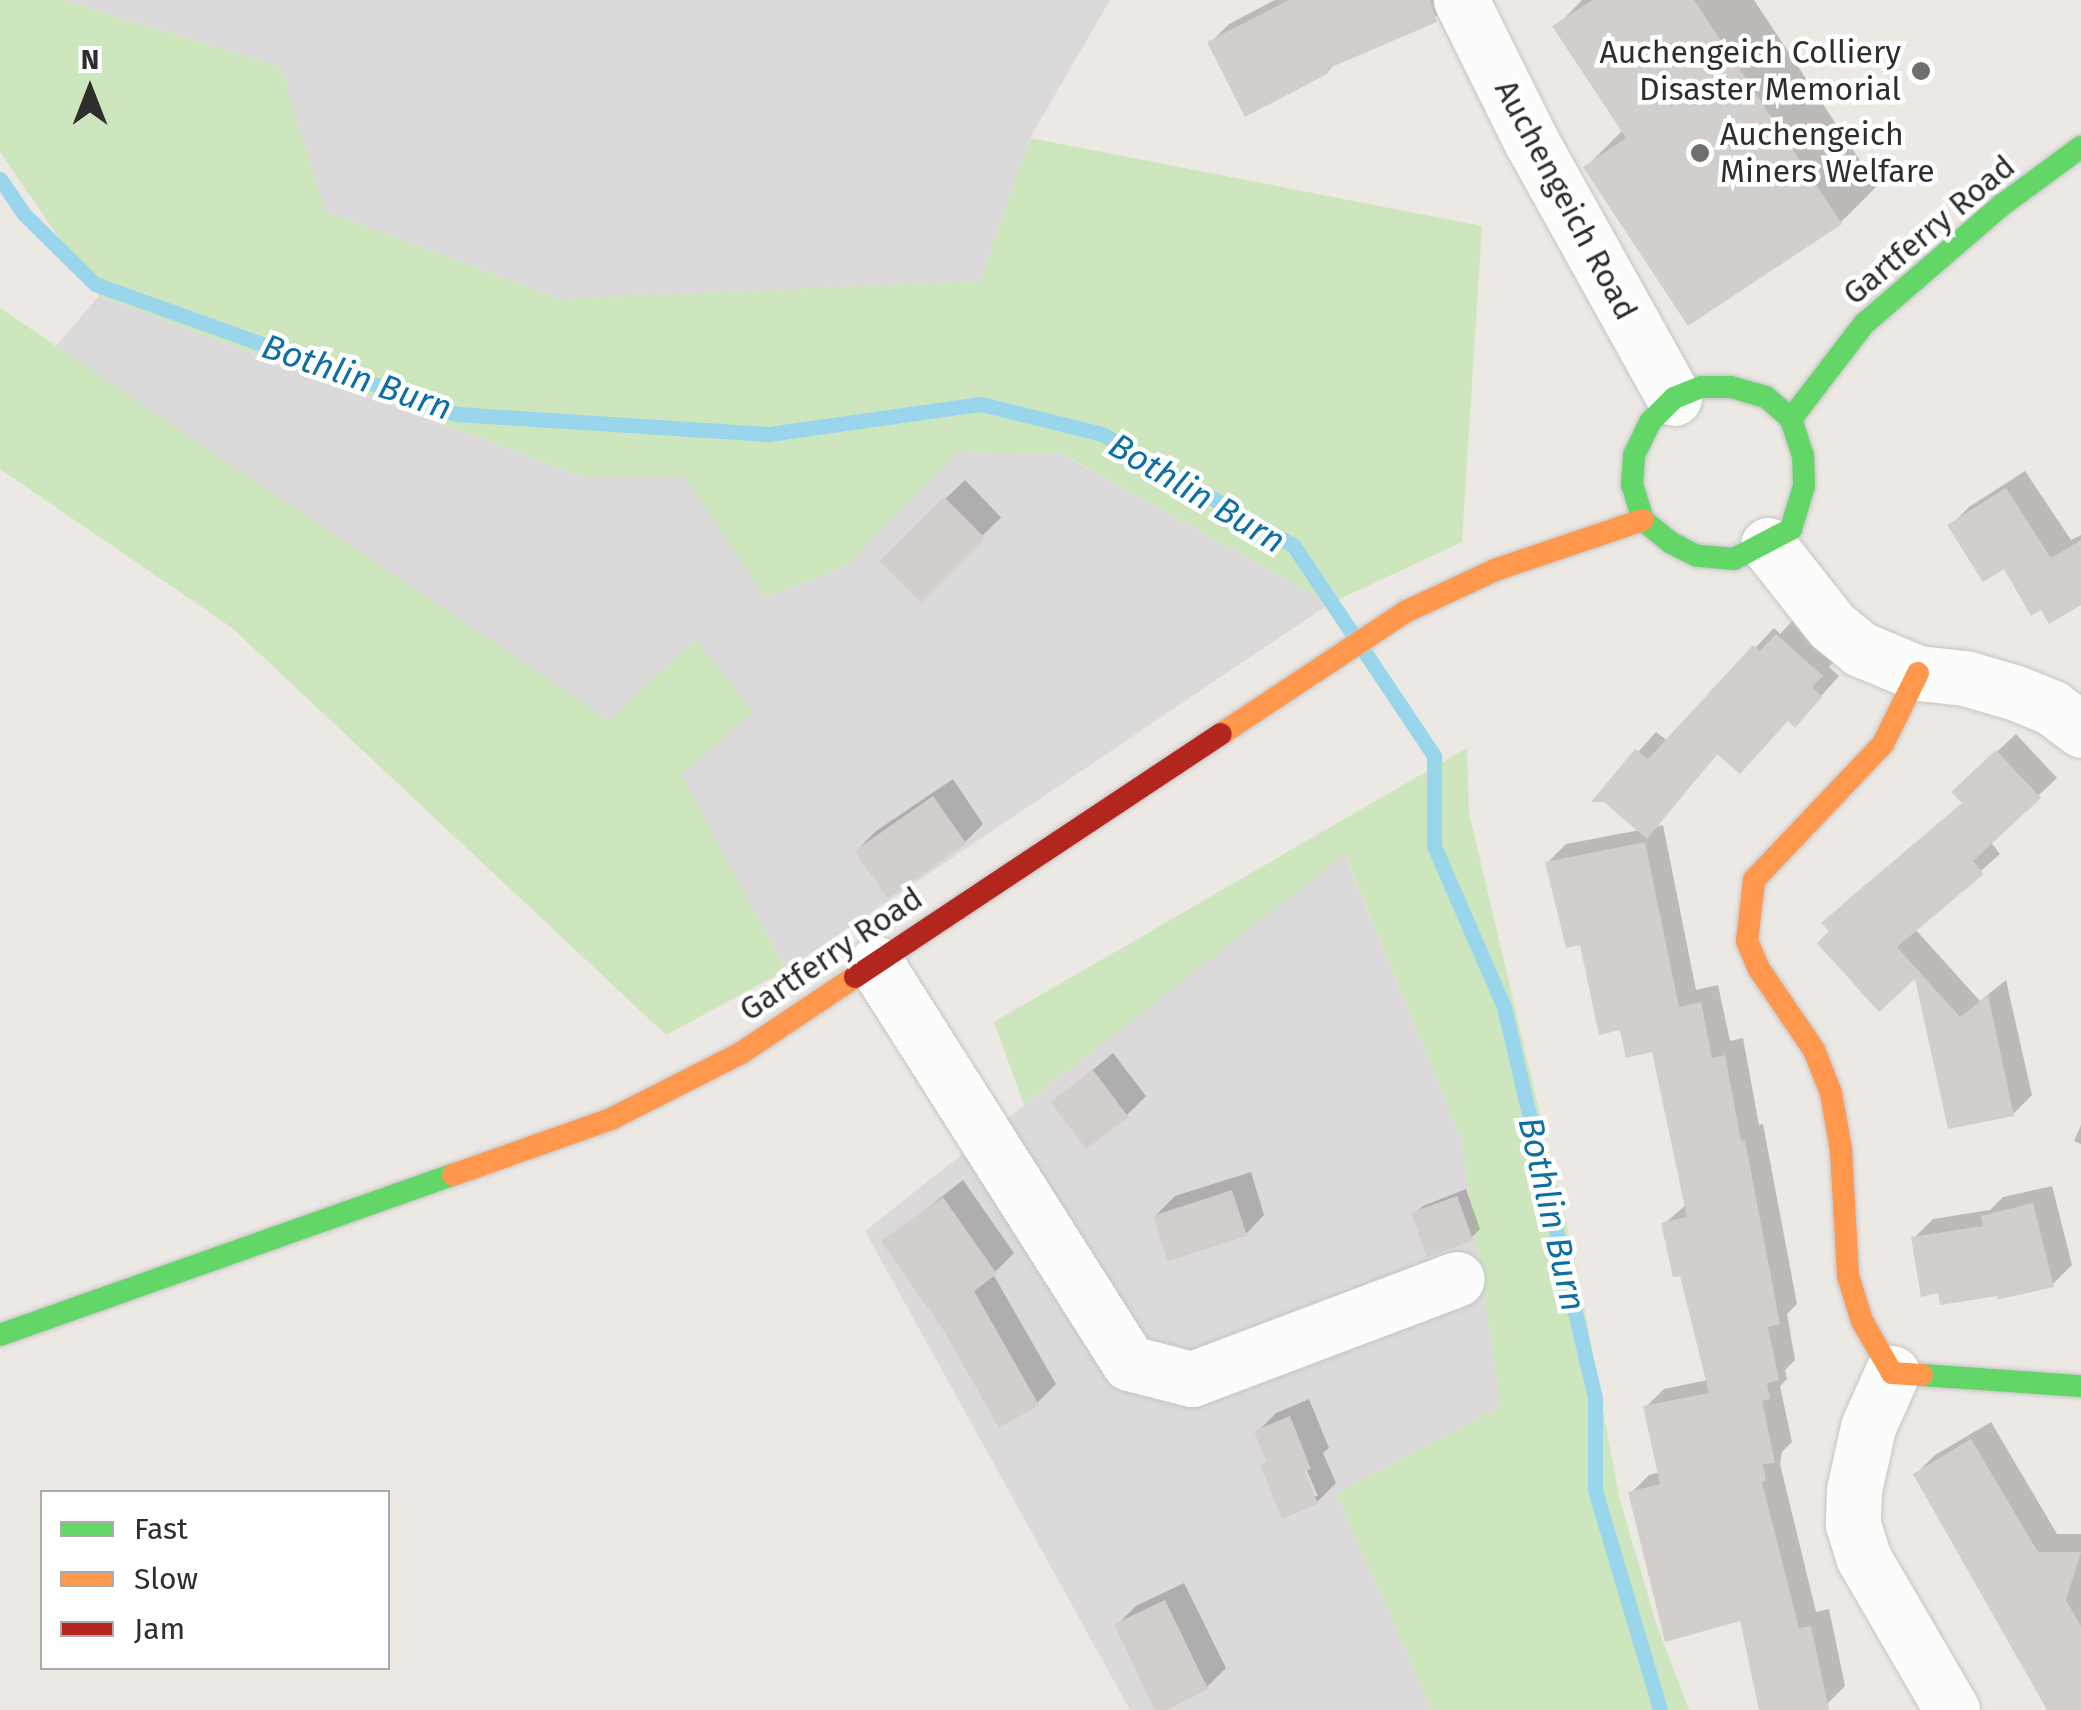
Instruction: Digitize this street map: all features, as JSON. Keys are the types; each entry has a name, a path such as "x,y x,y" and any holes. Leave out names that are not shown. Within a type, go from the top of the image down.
{"street":[{"name":"Auchengeich Road","path":"1462,0 1531,141 1674,398"},
{"name":"Gartferry Road","path":"1791,419 1864,324 2002,205 2081,147"},
{"path":"1701,386 1731,388 1766,397 1791,419 1804,455 1804,486 1791,529 1768,545 1734,559 1698,556 1643,520 1632,485 1634,455 1650,422 1674,398 1701,386"},
{"name":"Gartferry Road","path":"0,1335 612,1118 742,1052 1404,612 1495,570 1643,520"},
{"path":"1768,545 1832,626 1860,649 1918,673 1965,678 2016,693 2051,708 2081,730"},
{"path":"1892,1374 1862,1321 1848,1276 1842,1150 1831,1093 1814,1050 1759,969 1747,942 1754,880 1883,744 1918,673"},
{"path":"876,964 1129,1364 1192,1379 1457,1279"},
{"path":"1892,1374 2081,1386"},
{"path":"1892,1374 1868,1427 1854,1490 1853,1524 1862,1557 1952,1710"}],"shaded area":[{"path":"64,0 1110,0 1030,138 980,281 560,299 325,211 281,67"},
{"path":"99,296 586,478 687,478 766,598 848,565 956,452 1062,454 1329,604 786,970 680,774 695,639 610,721 55,347"},
{"path":"1344,853 1461,1139 1501,1406 1336,1494 1432,1710 1130,1710 865,1231"}],"green space":[{"path":"0,0 63,0 281,67 325,211 560,299 980,281 1030,138 1482,226 1462,542 1329,604 1063,454 957,452 848,565 766,598 686,478 587,478 99,296 0,152"},
{"path":"0,308 610,721 695,639 754,712 681,775 786,970 666,1035 231,627 0,469"},
{"path":"1467,748 1469,813 1578,1274 1619,1496 1655,1620 1689,1710 1432,1710 1336,1494 1501,1406 1461,1139 1345,854 1024,1105 994,1022"}],"building":[{"path":"1289,0 1430,0 1437,22 1327,69 1329,73 1245,117 1207,42"},
{"name":"Auchengeich Miners Welfare","path":"1593,0 1694,0 1842,224 1688,326 1583,167 1626,138 1552,26"},
{"path":"2006,488 2051,558 2081,540 2081,605 2049,624 2041,610 2031,616 2004,569 1983,582 1947,525"},
{"path":"944,497 985,538 921,602 880,561"},
{"path":"1776,634 1823,676 1812,687 1822,697 1795,728 1788,721 1740,774 1717,754 1647,839 1604,802 1591,802 1635,749 1648,759 1753,645 1760,651"},
{"path":"1996,750 2041,798 1973,861 1984,874 1897,947 1960,1017 1988,995 2014,1116 1948,1129 1915,979 1879,1012 1817,943 1829,931 1821,923 1962,803 1951,792"},
{"path":"933,796 966,844 888,899 854,851"},
{"path":"1645,842 1679,1007 1701,1002 1712,1058 1725,1055 1741,1141 1745,1140 1780,1324 1768,1327 1779,1380 1767,1383 1770,1399 1762,1401 1775,1463 1763,1464 1766,1481 1762,1482 1799,1628 1811,1626 1829,1710 1759,1710 1740,1621 1665,1642 1628,1492 1660,1484 1643,1406 1709,1393 1680,1276 1673,1277 1661,1223 1687,1217 1652,1052 1626,1058 1620,1030 1599,1035 1580,945 1566,948 1545,862"},
{"path":"1093,1070 1129,1117 1086,1149 1051,1102"},
{"path":"1232,1190 1247,1236 1168,1261 1153,1216"},
{"path":"1457,1196 1473,1240 1427,1257 1411,1213"},
{"path":"943,1197 997,1274 974,1291 1039,1405 999,1428 944,1331 881,1241"},
{"path":"2033,1203 2054,1287 1996,1300 1998,1296 1940,1305 1938,1293 1921,1297 1911,1237 1983,1226 1981,1216"},
{"path":"1290,1416 1311,1469 1305,1471 1318,1504 1282,1519 1260,1465 1267,1463 1254,1431"},
{"path":"1971,1439 2038,1552 2081,1552 2066,1600 2081,1626 2081,1710 2047,1710 1913,1474"},
{"path":"1165,1600 1208,1689 1166,1710 1155,1710 1114,1624"}],"waterway":[{"name":"Bothlin Burn","path":"0,179 24,214 95,284 457,414 769,434 981,404 1102,434 1293,545 1434,756 1434,846 1504,1007 1595,1399 1595,1490 1660,1710"}],"traffic: fast":[{"path":"1791,419 1864,324 2002,205 2081,147"},
{"path":"1701,387 1731,387 1766,397 1791,419 1803,455 1804,486 1791,529 1734,559 1697,556 1670,542 1643,520 1632,485 1634,455 1650,422 1674,398 1701,387"},
{"path":"0,1335 453,1175"},
{"path":"1922,1375 2081,1386"}],"traffic: slow":[{"path":"1221,734 1405,612 1495,570 1643,520"},
{"path":"1918,673 1883,744 1754,880 1747,941 1759,969 1814,1050 1831,1093 1841,1150 1848,1276 1862,1321 1892,1373 1922,1375"},
{"path":"453,1175 611,1119 741,1053 855,977"}],"traffic: jam":[{"path":"855,977 1221,734"}],"place":[{"name":"Auchengeich Colliery Disaster Memorial","path":"1921,71"},
{"name":"Auchengeich Miners Welfare","path":"1700,153"}]}
